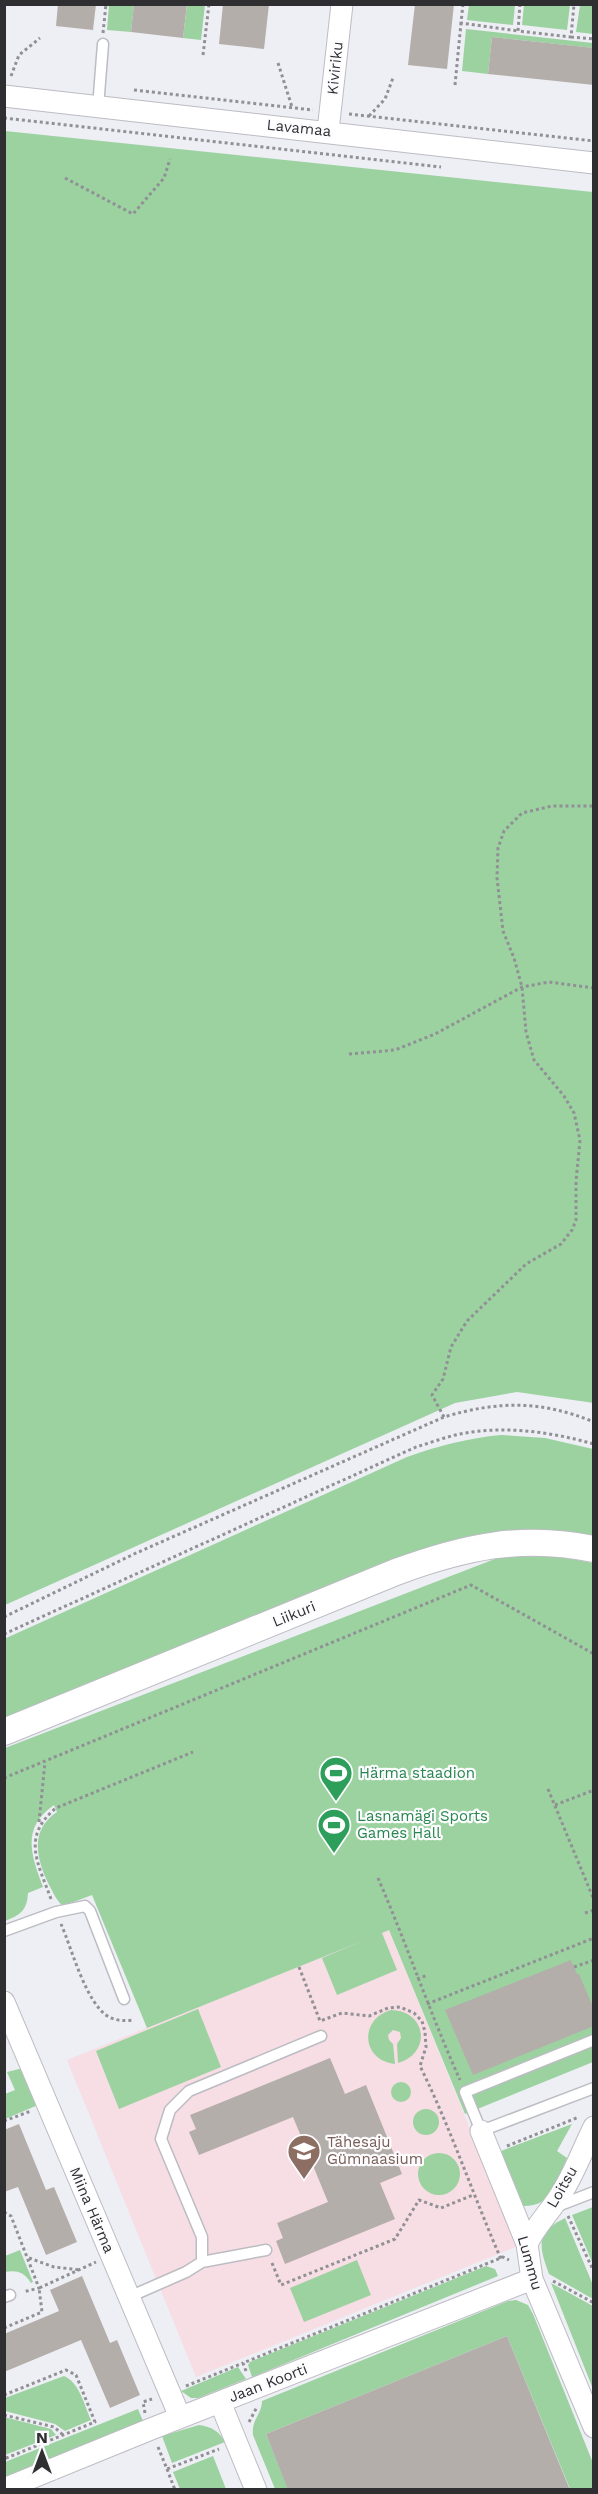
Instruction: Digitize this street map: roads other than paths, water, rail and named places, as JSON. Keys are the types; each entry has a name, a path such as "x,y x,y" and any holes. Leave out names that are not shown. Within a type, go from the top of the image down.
{"street":[{"name":"Kiviriku","path":"329,121 342,4"},
{"name":"Lavamaa","path":"4,96 98,107 329,121 594,163"},
{"name":"Liikuri","path":"4,1732 423,1562 501,1543 549,1542 594,1549"},
{"name":"Miina Härma","path":"4,2002 180,2417"},
{"name":"Loitsu","path":"527,2244 536,2224 551,2209 563,2191 588,2121"},
{"name":"Lummu","path":"481,2131 541,2279 594,2427"},
{"name":"Jaan Koorti","path":"4,2489 180,2417 541,2279"},
{"path":"220,2402 256,2490"}],"lane":[{"path":"98,107 103,44"},
{"path":"4,1931 56,1912 85,1906 90,1911 124,1999"},
{"path":"202,2262 202,2237 161,2139 170,2110 189,2091 321,2036"},
{"path":"594,2040 465,2092 481,2131 594,2088"},
{"path":"551,2209 594,2192"},
{"path":"129,2296 186,2272 202,2262 266,2250"}],"place":[{"name":"Härma staadion","path":"336,1802"},
{"name":"Lasnamägi Sports Games Hall","path":"334,1854"},
{"name":"Tähesaju Gümnaasium","path":"304,2180"}]}
